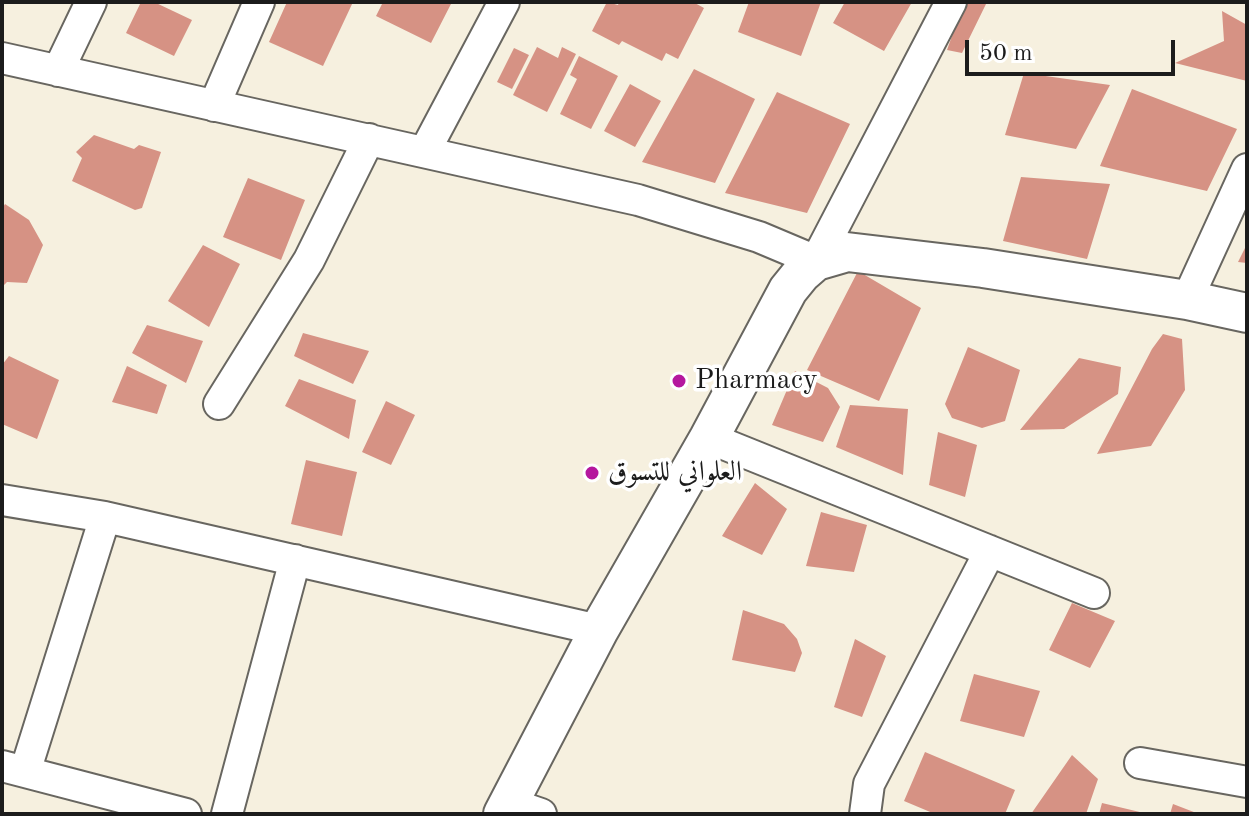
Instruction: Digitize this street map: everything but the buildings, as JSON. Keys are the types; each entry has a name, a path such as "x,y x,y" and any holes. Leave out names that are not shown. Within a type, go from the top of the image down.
{"street":[{"path":"58,71 91,2"},
{"path":"214,106 259,2"},
{"path":"425,151 504,2"},
{"path":"518,810 599,630 709,438 788,290 816,261 951,2"},
{"path":"3,61 425,151 652,204 759,237 816,261 847,252 983,268 1187,300 1247,313"},
{"path":"219,404 309,260 369,139"},
{"path":"1187,300 1247,169"},
{"path":"709,438 1094,593"},
{"path":"2,500 105,517 599,630"},
{"path":"105,517 14,769 186,814"},
{"path":"865,814 869,784 990,551"},
{"path":"227,814 295,560"},
{"path":"1140,763 1247,782"}],"place":[{"name":"Pharmacy","path":"679,381"},
{"name":"العلواني للتسوق","path":"592,473"}]}
